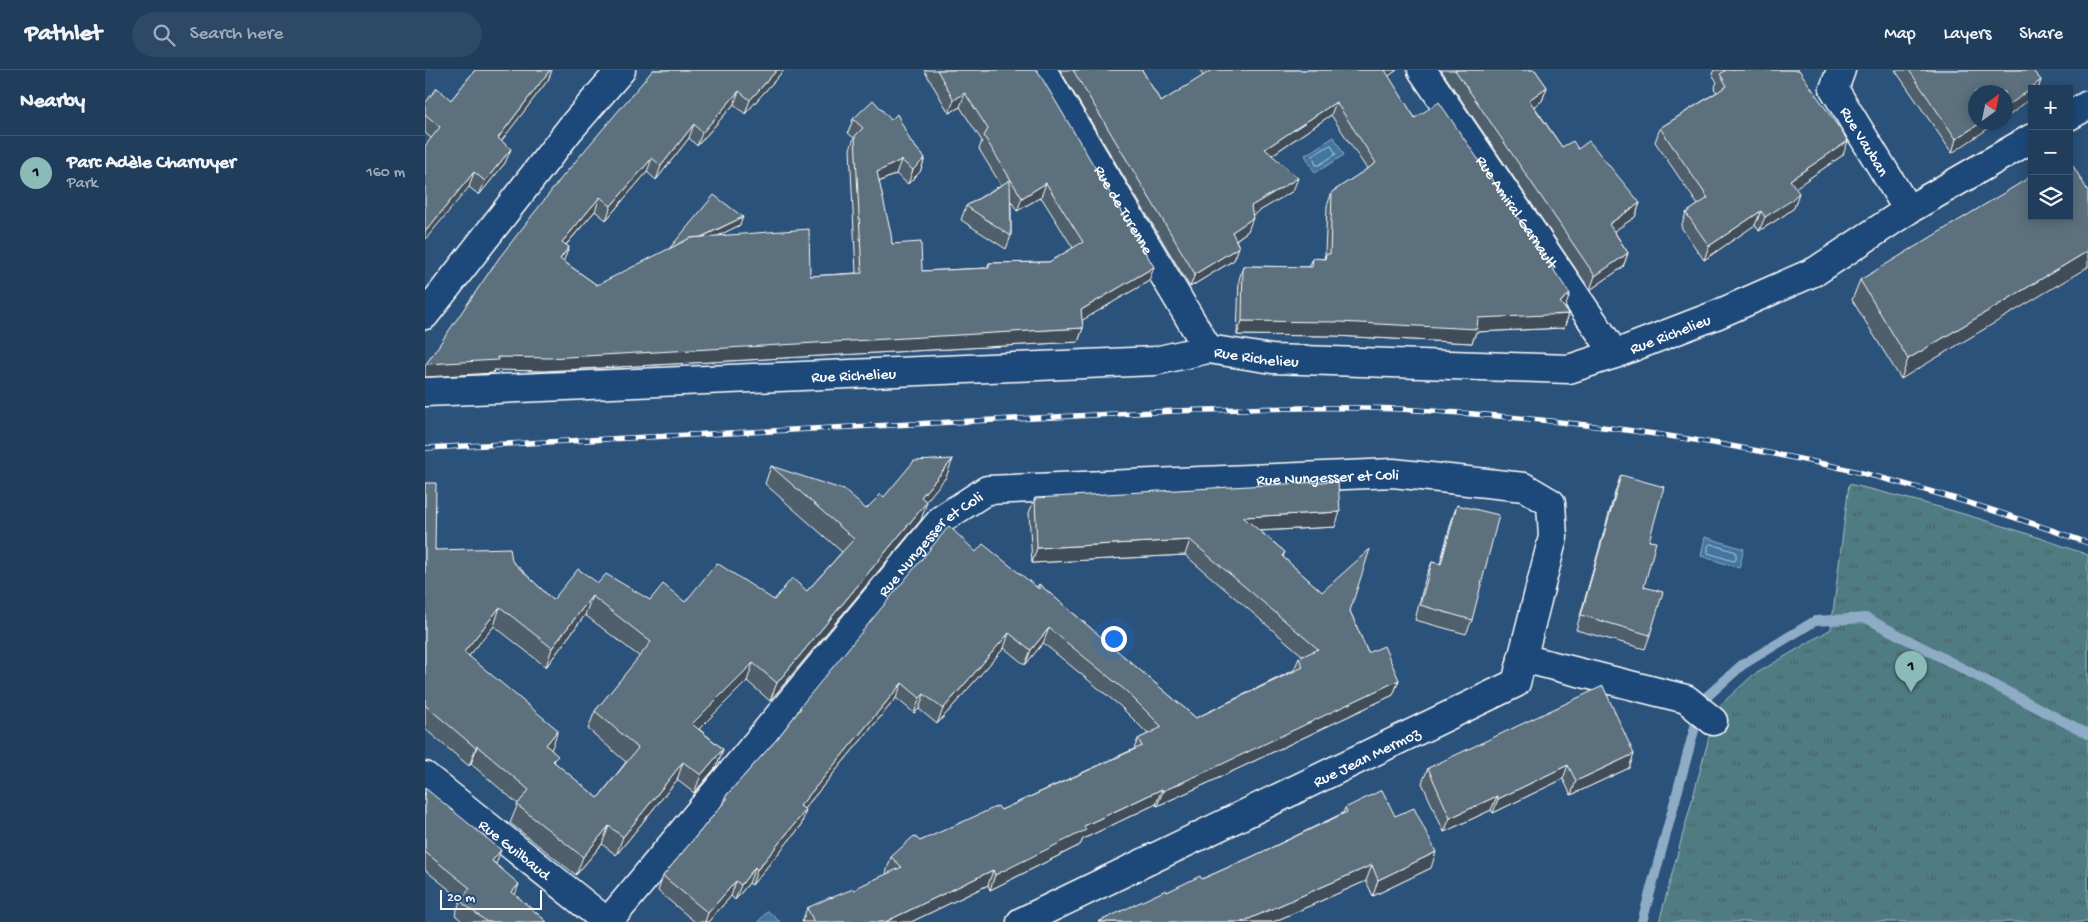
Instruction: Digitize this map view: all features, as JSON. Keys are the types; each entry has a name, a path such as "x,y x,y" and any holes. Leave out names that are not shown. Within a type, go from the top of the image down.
{"street":[{"path":"425,316 571,129 621,70"},
{"name":"Rue de Turenne","path":"1042,70 1208,349"},
{"name":"Rue Amiral Garnault","path":"1422,70 1615,354"},
{"name":"Rue Vauban","path":"1841,70 1834,89 1908,210"},
{"path":"2073,114 2088,105"},
{"name":"Rue Richelieu","path":"425,392 1155,361 1208,349 1272,359 1569,369 1615,354 1716,315 1816,271 1908,210 2028,140"},
{"name":"Rue Nungesser et Coli","path":"607,922 942,519 987,490 1393,473 1524,487"},
{"name":"Rue Jean Mermoz","path":"1021,922 1516,683 1553,537 1551,503 1524,487"},
{"path":"1522,658 1686,700 1713,721"},
{"name":"Rue Guilbaud","path":"425,776 607,922"}],"green space":[{"path":"1849,484 1970,516 2088,555 2088,922 1659,922 1717,708 1752,676 1831,629"}],"water":[{"path":"1334,137 1344,155 1315,173 1305,155"},
{"path":"1705,537 1744,549 1739,568 1701,556"},
{"path":"768,911 780,922 758,922"}],"building":[{"path":"475,70 550,70 498,138 511,149 485,181 474,172 425,232 425,146 440,127 425,114 425,103 437,88 451,100"},
{"path":"653,70 777,70 750,100 739,91 702,133 694,124 661,166 652,158 611,206 600,197 562,242 569,247 560,259 597,285 690,238 809,229 810,276 862,273 855,136 863,128 853,119 873,100 891,120 897,114 911,142 925,158 913,170 901,160 877,172 892,244 921,242 922,271 989,268 989,263 1049,262 1083,242 1046,183 1022,198 984,136 988,129 965,93 954,100 937,70 1037,70 1154,267 1081,310 1083,328 549,358 497,357 498,360 426,364 499,258 563,176"},
{"path":"1073,70 1142,70 1161,102 1212,70 1385,70 1415,118 1439,102 1570,294 1560,302 1569,314 1478,318 1477,329 1339,322 1242,321 1243,266 1312,267 1313,258 1325,259 1326,254 1330,254 1332,192 1376,163 1336,102 1265,149 1298,178 1251,206 1253,218 1232,232 1239,247 1195,274"},
{"path":"1455,70 1535,70 1547,87 1529,100 1562,147 1573,141 1578,149 1589,141 1640,203 1609,224 1628,253 1595,276"},
{"path":"1724,70 1799,70 1848,141 1790,180 1799,193 1789,202 1765,217 1761,211 1709,246 1686,213 1708,198 1660,128 1727,86 1720,74"},
{"path":"1909,70 2032,70 2041,80 2035,85 2028,85 2028,90 2013,102 2013,85 1968,85 1968,130 1970,130 1956,139"},
{"path":"2073,166 2088,191 2088,251 1908,359 1860,280 2028,178 2028,220 2073,220"},
{"path":"1010,180 1011,236 966,206"},
{"path":"714,195 743,217 701,237 690,238 669,249"},
{"path":"953,459 921,497 927,502 777,683 753,663 692,724 723,749 701,775 683,762 623,837 609,826 583,857 517,805 529,790 425,705 425,483 436,483 435,550 510,548 512,561 553,600 578,569 598,583 606,574 650,600 663,584 685,602 717,563 774,600 792,578 807,591 854,539 771,466 844,490 866,509 881,494 884,497 914,461","holes":["592,596 651,642 595,711 638,748 598,798 553,761 558,756 546,745 558,730 464,652 500,607 552,648"]},
{"path":"1621,475 1664,487 1649,541 1656,542 1644,587 1663,592 1650,635 1581,615"},
{"path":"1338,481 1340,512 1243,517 1285,552 1282,556 1322,592 1370,549 1350,611 1368,653 1384,646 1399,680 1214,768 1163,791 1162,789 1084,826 1086,830 995,875 993,870 885,922 814,922 807,908 831,897 853,889 855,890 902,867 891,857 914,836 920,841 998,806 1001,810 1142,746 1138,739 1162,727 1126,691 1049,628 1031,650 1009,633 943,709 924,694 920,698 902,683 800,806 806,810 757,870 755,867 741,885 736,881 708,913 663,876 727,799 725,797 777,739 800,707 949,526 976,552 983,544 1039,589 1039,584 1196,718 1303,667 1299,658 1318,649 1190,540 1037,548 1035,498"},
{"path":"1457,505 1499,515 1472,620 1420,605 1432,562 1441,564"},
{"path":"1603,686 1634,754 1576,781 1568,765 1498,799 1497,796 1450,818 1428,768"},
{"path":"425,788 501,850 492,861 519,884 512,892 547,922 487,922 460,901 470,888 425,852"},
{"path":"1382,790 1395,816 1414,808 1436,852 1378,880 1372,865 1242,922 1098,922 1166,890 1167,892 1200,876 1202,879 1256,855 1347,812 1345,808"}],"waterway":[{"path":"1642,922 1702,701 1742,665 1815,621 1866,618 2088,734"}],"railway":[{"path":"425,448 1175,411 1371,408 1454,412 1563,422 1671,436 1833,466 1930,491 2088,543"}],"place":[{"name":"Parc Adèle Charruyer","path":"1911,692"}]}
